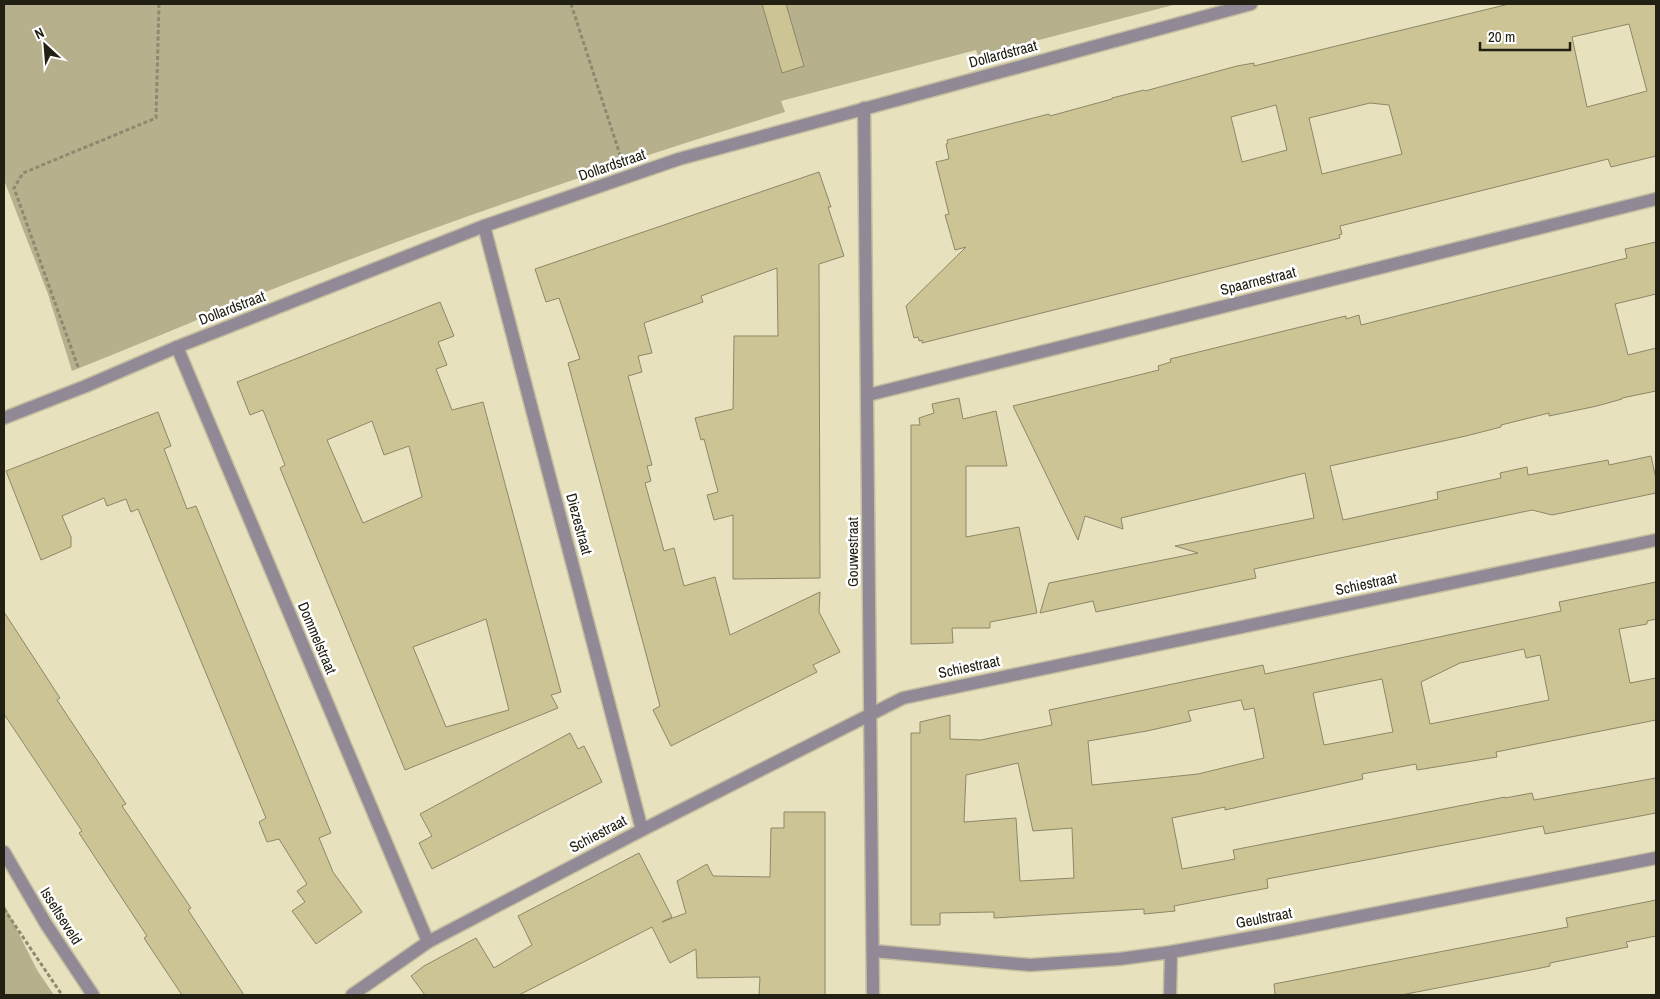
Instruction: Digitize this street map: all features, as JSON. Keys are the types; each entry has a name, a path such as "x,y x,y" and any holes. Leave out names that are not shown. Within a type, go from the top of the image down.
{"street":[{"name":"Dollardstraat","path":"4,418 86,386 177,347 484,226 679,159 1251,4"},
{"name":"Gouwestraat","path":"864,108 873,995"},
{"name":"Spaarnestraat","path":"868,395 1656,199"},
{"name":"Diezestraat","path":"484,226 642,830"},
{"name":"Dommelstraat","path":"177,347 428,942"},
{"name":"Schiestraat","path":"352,995 428,942 642,830 903,698 1656,540"},
{"name":"Isseltseveld","path":"4,852 46,924 93,995"},
{"name":"Geulstraat","path":"873,951 1030,965 1119,959 1171,952 1656,858"},
{"path":"1170,995 1171,952"}],"path":[{"path":"86,386 14,188 23,173 156,118 159,4"},
{"path":"571,4 627,177"},
{"path":"4,909 62,995"}],"shaded area":[{"path":"4,4 1177,4 978,56 976,50 781,101 785,112 660,151 413,236 291,282 72,371 48,294 4,180"},
{"path":"4,904 37,970 54,995 4,995"}],"building":[{"path":"762,4 786,4 804,66 782,73"},
{"path":"1509,4 1656,4 1656,156 1611,167 1608,159 1340,226 1342,234 1339,235 1340,238 1309,246 922,343 922,340 919,341 918,337 914,338 906,306 966,247 955,250 945,215 949,214 936,162 949,159 947,140 1049,114 1050,116 1237,66 1254,63 1254,66","holes":["1629,24 1647,91 1587,107 1572,37","1370,103 1389,105 1402,154 1322,174 1309,118","1276,105 1287,150 1242,162 1231,117"]},
{"path":"819,172 831,207 828,207 844,256 819,264 820,578 733,579 733,515 714,520 707,495 718,492 704,439 701,440 695,418 733,409 734,336 778,336 777,268 701,296 703,302 644,323 652,353 638,356 642,372 628,376 652,465 647,466 651,481 645,483 664,551 674,548 684,586 715,577 730,635 820,592 819,612 840,652 813,665 817,672 671,746 653,710 660,706 568,363 580,359 559,298 546,302 535,269"},
{"path":"1656,242 1656,294 1615,304 1628,355 1656,348 1656,391 1549,416 1549,413 1466,436 1330,466 1343,520 1438,499 1437,492 1501,478 1500,473 1527,467 1528,475 1608,460 1609,465 1651,456 1656,479 1656,493 1552,515 1532,510 1375,543 1254,569 1256,578 1096,612 1093,601 1040,613 1049,583 1198,553 1175,546 1314,518 1305,473 1121,518 1123,529 1085,516 1078,540 1013,406 1159,370 1158,366 1171,362 1170,359 1333,319 1346,316 1346,319 1359,315 1361,325 1627,258 1625,249"},
{"path":"440,302 454,336 438,342 447,365 436,369 452,410 483,402 561,692 551,695 558,708 405,770 280,468 285,465 263,410 250,415 237,382","holes":["372,421 384,455 409,446 422,497 363,523 327,440","486,619 509,710 446,727 413,647"]},
{"path":"959,398 963,419 996,411 1007,466 966,466 966,537 1019,527 1037,613 990,622 990,628 952,628 953,643 911,644 911,425 920,425 919,418 934,413 932,404"},
{"path":"158,412 171,446 164,449 187,509 196,506 331,833 319,838 333,872 362,912 316,944 292,911 305,902 297,891 307,884 279,839 267,842 259,822 266,818 138,509 131,512 126,499 107,506 104,498 62,516 71,537 71,547 41,560 6,471"},
{"path":"1656,582 1656,619 1647,621 1647,624 1619,629 1630,683 1656,678 1656,720 1496,752 1497,757 1417,770 1416,764 1362,774 1363,779 1225,810 1225,807 1172,818 1182,869 1235,859 1233,850 1505,797 1532,793 1534,800 1656,778 1656,813 1545,834 1543,826 1267,879 1268,888 1174,906 1175,911 1144,914 1144,909 994,918 994,912 940,913 940,925 911,925 911,733 920,733 920,722 950,715 950,739 981,740 1052,725 1049,710 1263,665 1265,674 1561,611 1559,602","holes":["1524,649 1526,658 1540,655 1549,700 1430,724 1421,682 1460,663","1382,679 1393,732 1324,745 1313,693","1241,700 1244,710 1254,708 1264,758 1198,774 1092,785 1088,741 1191,721 1188,711","1018,763 1033,831 1072,828 1074,878 1020,881 1016,818 964,822 966,775"]},
{"path":"4,612 60,698 57,700 126,804 122,806 191,908 188,910 244,995 182,995 144,938 147,936 79,833 82,831 4,714"},
{"path":"570,733 578,749 584,746 602,782 432,869 419,843 432,836 420,814"},
{"path":"784,812 825,812 825,995 759,995 760,977 697,978 696,949 670,963 652,927 519,995 425,995 411,976 424,966 476,938 494,968 532,945 518,916 639,853 672,917 662,922 686,913 677,881 707,864 713,876 770,877 771,828 784,828"},
{"path":"1656,900 1656,936 1626,942 1628,947 1550,963 1550,966 1536,969 1401,995 1275,995 1274,984 1568,927 1566,918"}]}
